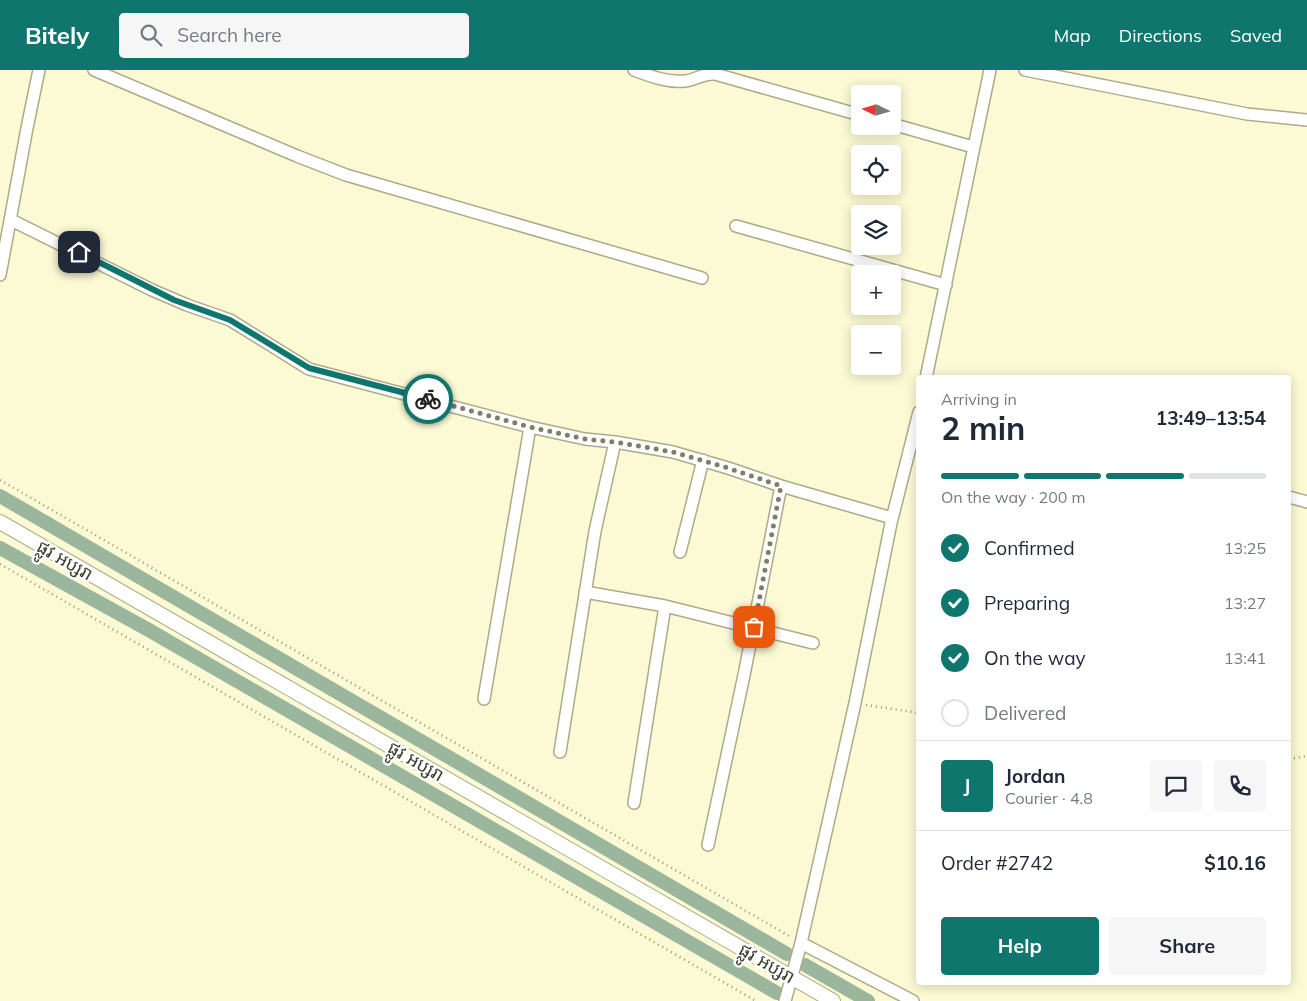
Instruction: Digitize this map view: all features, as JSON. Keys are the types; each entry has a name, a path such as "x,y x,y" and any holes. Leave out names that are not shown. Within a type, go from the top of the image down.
{"street":[{"path":"0,275 27,128 40,70"},
{"path":"94,70 346,175 702,278"},
{"path":"634,70 673,81 684,81 709,72 851,112"},
{"path":"927,375 990,70"},
{"path":"1025,70 1246,114 1307,120"},
{"path":"901,127 973,147"},
{"path":"11,220 152,290 230,320 309,368 530,427 585,439 673,452 892,518"},
{"path":"736,226 946,285"},
{"path":"785,1001 801,943 855,703 892,518 916,424"},
{"path":"484,699 530,427"},
{"path":"560,752 598,513 615,442"},
{"path":"680,552 703,460"},
{"path":"708,845 754,627 781,486"},
{"path":"1291,498 1307,502"},
{"name":"ផ្លូវ អប្សរា","path":"0,522 833,1001"},
{"path":"585,592 665,606 813,643"},
{"path":"634,803 665,606"},
{"path":"801,943 913,1001"}],"path":[{"path":"0,480 801,943"},
{"path":"0,564 756,1001"},
{"path":"855,703 916,713"},
{"path":"1291,759 1307,756"}],"waterway":[{"path":"0,496 787,954"},
{"path":"0,548 147,629 777,993"},
{"path":"805,965 868,1001"}],"way so far":[{"path":"428,399 530,427 585,439 673,452 781,486 754,627"}],"route":[{"path":"79,252 174,300 230,320 309,368 428,399"}]}
